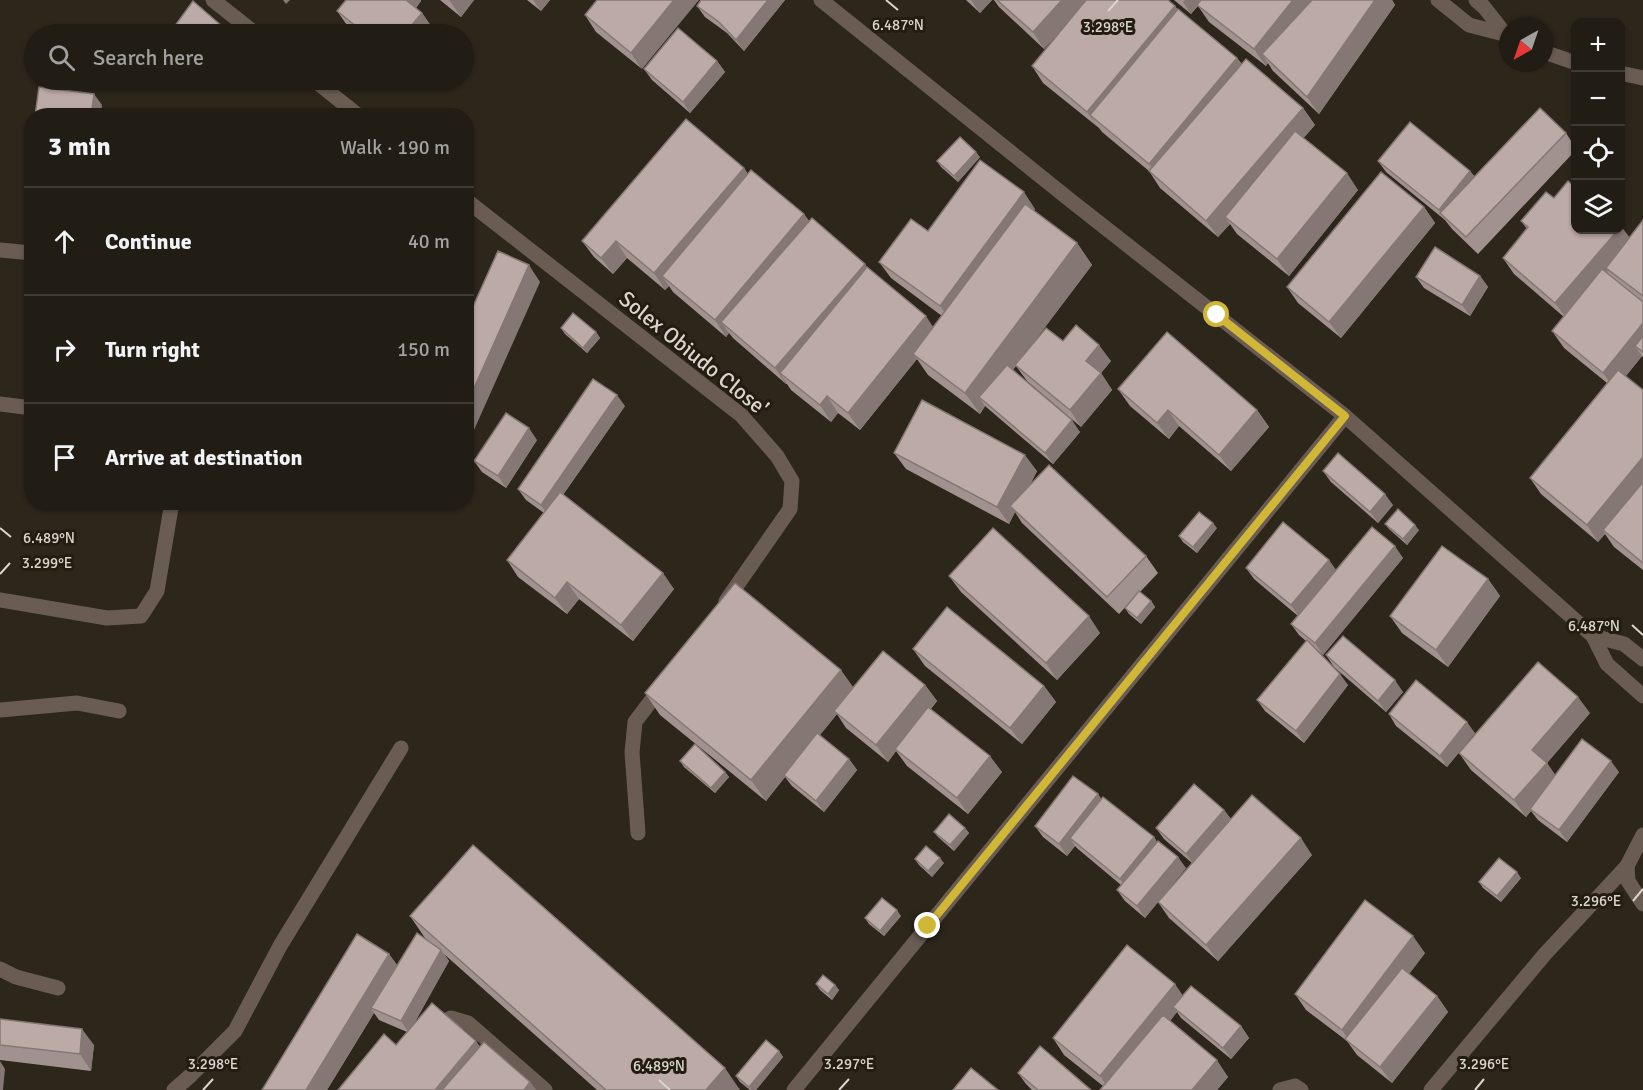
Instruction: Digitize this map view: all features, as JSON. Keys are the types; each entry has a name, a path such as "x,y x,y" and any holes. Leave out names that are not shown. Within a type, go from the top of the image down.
{"street":[{"path":"213,0 243,24"},
{"path":"821,0 1070,200 1345,416 1593,636 1607,664 1643,696"},
{"path":"1438,0 1468,25 1499,32"},
{"path":"1476,0 1499,24"},
{"path":"1553,55 1571,62"},
{"path":"1625,74 1643,78"},
{"path":"326,90 349,108"},
{"name":"Solex Obiudo Close'","path":"474,206 741,415 777,456 792,481 790,508 716,614"},
{"path":"0,250 24,252"},
{"path":"0,404 24,407"},
{"path":"794,1090 1345,416"},
{"path":"0,600 107,618 141,616 157,591 171,510"},
{"path":"1593,636 1624,644 1643,659"},
{"path":"638,833 632,752 635,722 669,677"},
{"path":"0,710 77,703 119,711"},
{"path":"174,1090 236,1031 279,946 402,748"},
{"path":"1431,1090 1545,954 1627,866 1643,834"},
{"path":"1627,866 1628,881 1643,904"},
{"path":"0,969 16,977 58,988"},
{"path":"418,1035 451,1018 468,1023 545,1090"},
{"path":"1280,1090 1295,1086 1301,1090"}],"building":[{"path":"346,0 406,0 422,13 413,24 353,24 337,11"},
{"path":"597,0 674,0 631,53 585,15"},
{"path":"701,0 768,0 736,40 719,22 697,6"},
{"path":"997,0 1062,0 1033,32"},
{"path":"1086,0 1168,0 1175,6 1087,112 1032,66"},
{"path":"1201,0 1293,0 1254,49 1197,5"},
{"path":"1312,0 1375,0 1307,97 1262,54"},
{"path":"193,1 219,24 176,24"},
{"path":"1178,9 1237,58 1149,164 1090,115"},
{"path":"678,28 717,61 683,102 644,69"},
{"path":"1246,59 1303,108 1206,221 1149,171"},
{"path":"39,90 94,94 92,108 36,108"},
{"path":"1540,108 1566,133 1466,237 1440,213"},
{"path":"686,119 744,168 654,273 616,241 601,258 582,241"},
{"path":"1410,122 1470,171 1439,210 1378,161"},
{"path":"1295,131 1347,173 1277,259 1225,217"},
{"path":"960,137 976,152 954,176 937,161"},
{"path":"980,160 1024,192 940,306 879,262 911,219 928,231"},
{"path":"751,170 804,214 715,320 662,276"},
{"path":"1381,172 1424,207 1329,322 1287,287"},
{"path":"1568,181 1571,184 1571,234 1615,234 1555,303 1503,258 1528,227 1521,221 1546,192 1554,198"},
{"path":"1025,204 1077,243 965,393 913,354"},
{"path":"812,218 865,264 775,368 721,322"},
{"path":"1643,220 1643,296 1606,268"},
{"path":"1435,247 1480,276 1462,305 1416,277"},
{"path":"498,251 529,265 474,388 474,304"},
{"path":"867,267 926,316 848,413 827,396 820,405 780,373"},
{"path":"1602,269 1643,302 1643,323 1603,373 1552,331"},
{"path":"573,313 596,332 583,348 561,328"},
{"path":"1076,325 1099,345 1086,361 1101,373 1070,410 1015,365 1046,328 1063,341"},
{"path":"1167,332 1257,410 1219,455 1168,410 1157,423 1118,389"},
{"path":"1643,336 1643,352 1635,346"},
{"path":"1007,365 1072,420 1045,453 979,397"},
{"path":"1618,370 1643,390 1643,457 1587,525 1530,478"},
{"path":"593,379 617,395 541,505 518,489"},
{"path":"922,400 1025,455 997,507 894,453"},
{"path":"506,413 529,428 498,476 474,461"},
{"path":"1338,453 1385,494 1370,512 1323,471"},
{"path":"1049,465 1146,556 1107,597 1010,506"},
{"path":"1643,482 1643,563 1603,530"},
{"path":"560,492 663,573 621,625 567,582 555,598 507,560"},
{"path":"1398,509 1415,525 1403,539 1385,524"},
{"path":"1199,512 1213,523 1193,547 1179,536"},
{"path":"1283,522 1329,560 1291,605 1246,568"},
{"path":"1372,527 1395,546 1315,643 1291,624"},
{"path":"993,528 1089,616 1046,663 949,576"},
{"path":"1442,546 1488,579 1436,650 1390,616"},
{"path":"735,583 841,670 751,780 645,693"},
{"path":"1139,591 1151,601 1137,618 1125,608"},
{"path":"947,607 1044,686 1010,728 913,649"},
{"path":"1343,636 1395,680 1378,701 1326,655"},
{"path":"1307,640 1340,674 1296,731 1257,700"},
{"path":"883,651 925,685 876,745 834,711"},
{"path":"1538,662 1578,697 1532,750 1547,763 1514,800 1459,753"},
{"path":"1416,680 1467,722 1440,756 1389,714"},
{"path":"928,707 990,756 957,798 895,749"},
{"path":"817,733 849,759 816,801 784,775"},
{"path":"1582,739 1611,761 1559,830 1530,809"},
{"path":"695,744 725,772 711,788 680,761"},
{"path":"1073,776 1098,794 1059,844 1035,826"},
{"path":"1194,784 1224,810 1186,854 1156,828"},
{"path":"1252,795 1301,838 1206,945 1158,902"},
{"path":"1103,797 1154,837 1120,879 1070,838"},
{"path":"949,814 965,828 950,845 934,832"},
{"path":"1158,841 1178,857 1137,906 1117,890"},
{"path":"473,845 725,1068 706,1090 606,1090 410,916"},
{"path":"926,846 940,858 928,871 915,859"},
{"path":"1499,858 1517,872 1497,896 1479,882"},
{"path":"882,898 897,910 880,931 865,918"},
{"path":"1365,900 1413,936 1342,1030 1295,994"},
{"path":"417,933 441,950 401,1021 371,1008"},
{"path":"357,934 389,954 306,1090 262,1090"},
{"path":"1127,945 1175,984 1100,1076 1053,1038"},
{"path":"1402,968 1437,996 1380,1067 1345,1039"},
{"path":"823,975 835,985 828,994 816,984"},
{"path":"1191,986 1241,1026 1223,1048 1173,1007"},
{"path":"432,1003 476,1041 435,1090 338,1090 384,1034 396,1045"},
{"path":"1163,1015 1217,1060 1192,1090 1100,1090"},
{"path":"0,1019 82,1029 80,1054 0,1045"},
{"path":"766,1040 779,1051 749,1087 736,1076"},
{"path":"484,1042 530,1082 524,1090 442,1090"},
{"path":"1040,1046 1091,1090 1038,1090 1018,1073"},
{"path":"971,1068 998,1090 953,1090"}],"route":[{"path":"928,926 1345,416 1217,315"}]}
